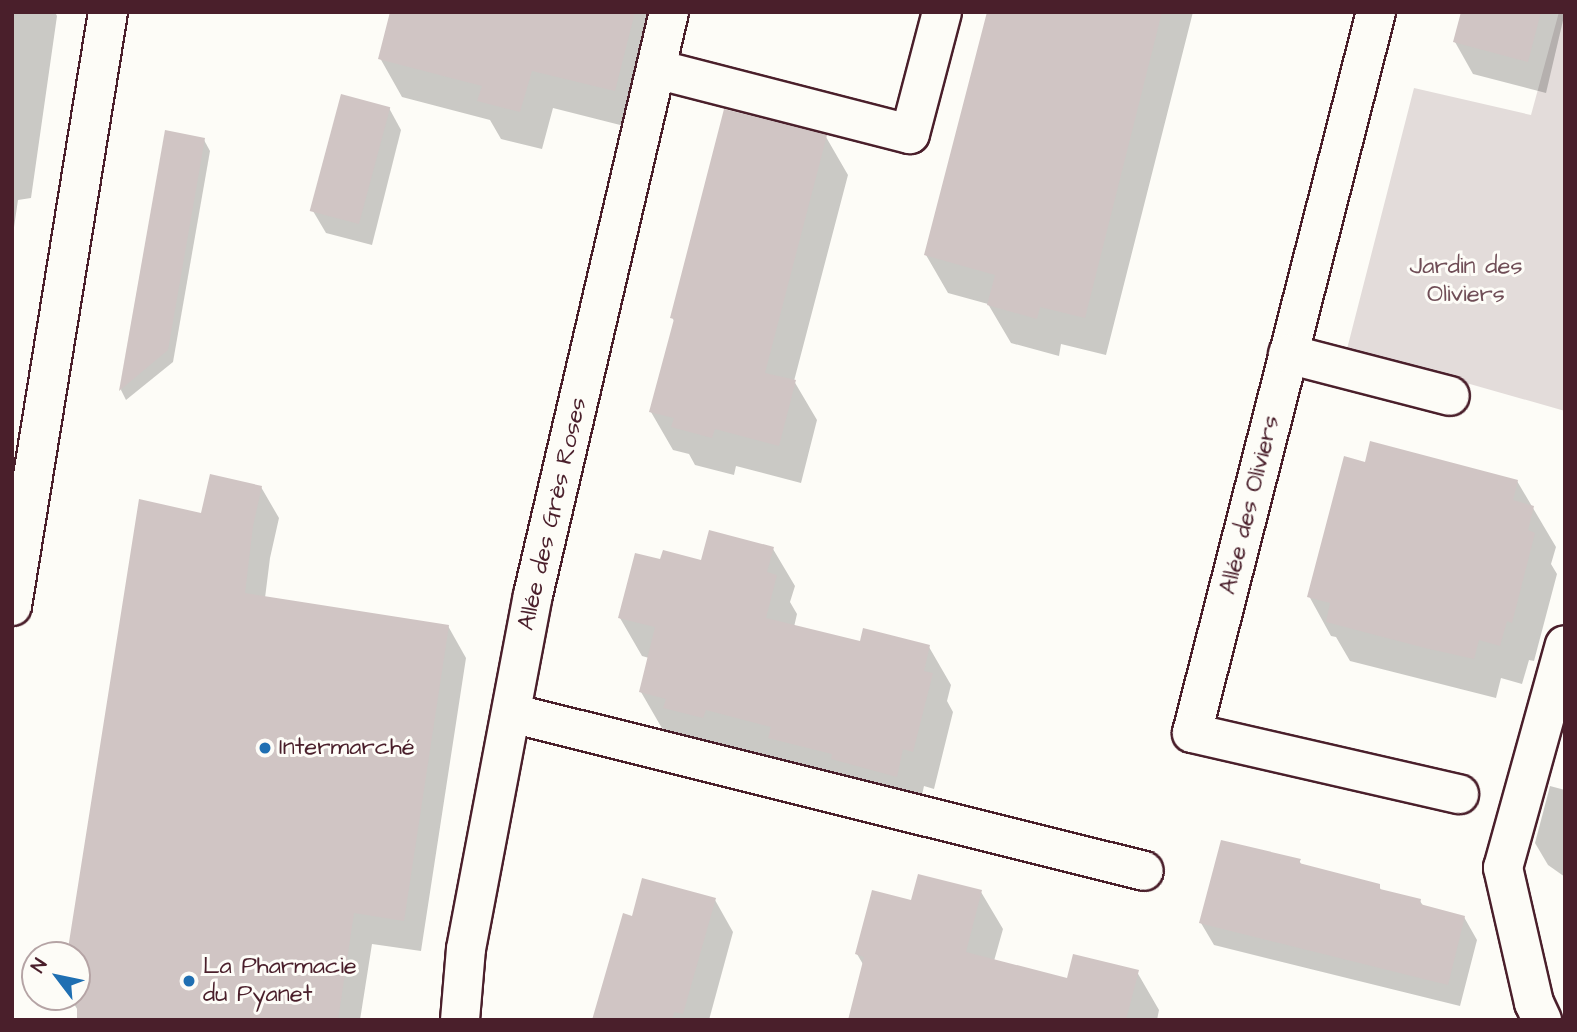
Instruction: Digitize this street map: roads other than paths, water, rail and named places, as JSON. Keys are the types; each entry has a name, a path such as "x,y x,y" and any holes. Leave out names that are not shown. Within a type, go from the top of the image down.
{"street":[{"path":"12,606 108,12"},
{"name":"Allée des Grès Roses","path":"460,1020 466,949 536,582 669,12"},
{"path":"656,69 910,134 942,12"},
{"name":"Allée des Oliviers","path":"1376,12 1192,733 1459,794"},
{"path":"1288,354 1450,396"},
{"path":"1542,1020 1534,1003 1503,868 1565,645"},
{"path":"511,713 1144,871"}],"place":[{"name":"Intermarché","path":"265,748"},
{"name":"La Pharmacie du Pyanet","path":"189,981"}],"park label":[{"name":"Jardin des Oliviers","path":"1466,281"}]}
